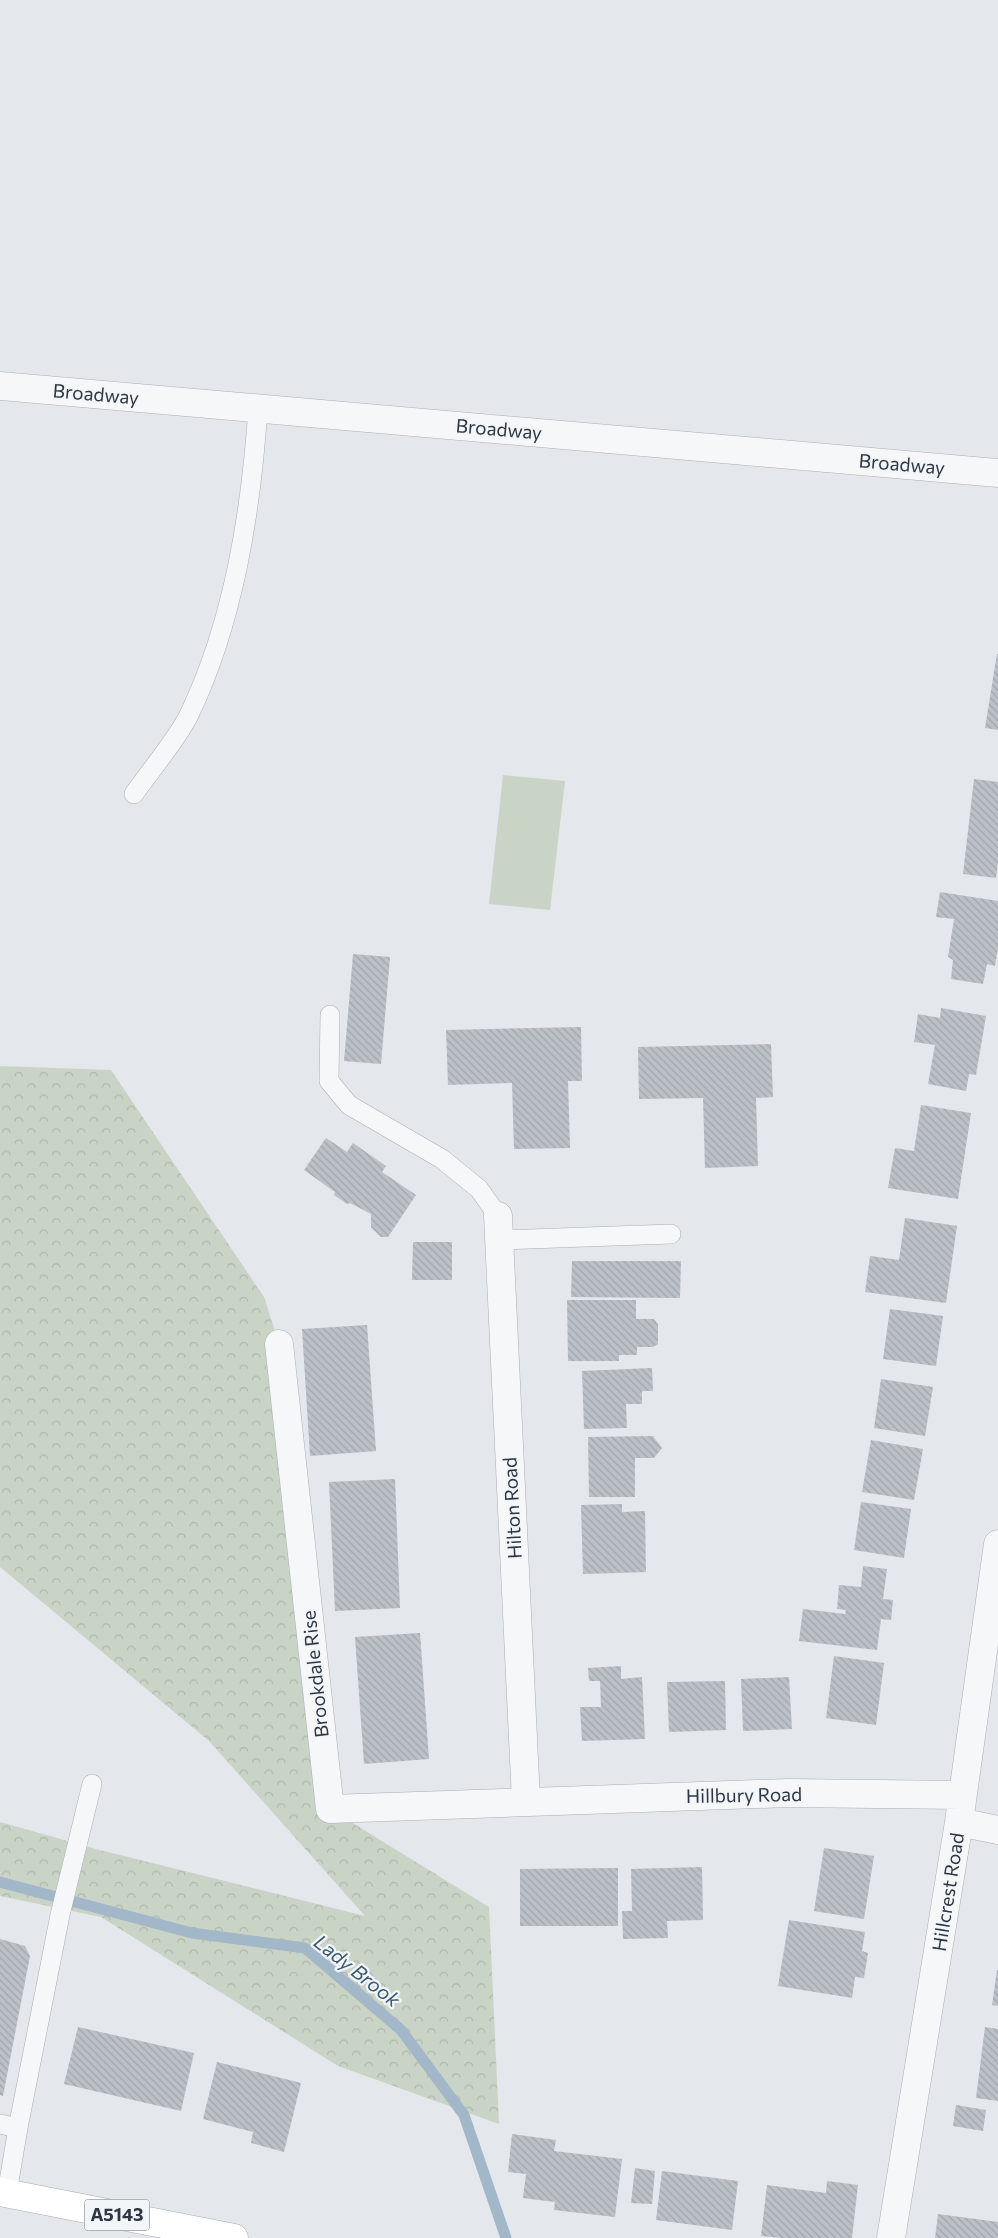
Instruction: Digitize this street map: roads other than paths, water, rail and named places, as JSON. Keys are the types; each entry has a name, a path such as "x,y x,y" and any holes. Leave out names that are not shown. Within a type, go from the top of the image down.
{"main road":[{"name":"A5143","path":"4,2193 234,2238"}],"street":[{"name":"Broadway","path":"0,386 998,473"},
{"name":"Hilton Road","path":"498,1228 526,1801"},
{"name":"Brookdale Rise","path":"279,1344 330,1809 526,1801"},
{"name":"Hillcrest Road","path":"891,2238 959,1822 998,1544"},
{"name":"Hillbury Road","path":"526,1801 788,1793 962,1795"},
{"path":"959,1822 998,1830"}],"lane":[{"path":"134,794 188,716 219,638 236,581 254,462 258,408"},
{"path":"330,1015 329,1082 349,1105 442,1158 479,1189 498,1228 671,1234"},
{"path":"4,2193 9,2126 92,1784"}],"waterway":[{"name":"Lady Brook","path":"0,1882 192,1933 305,1948 401,2030 464,2115 506,2238"}]}
